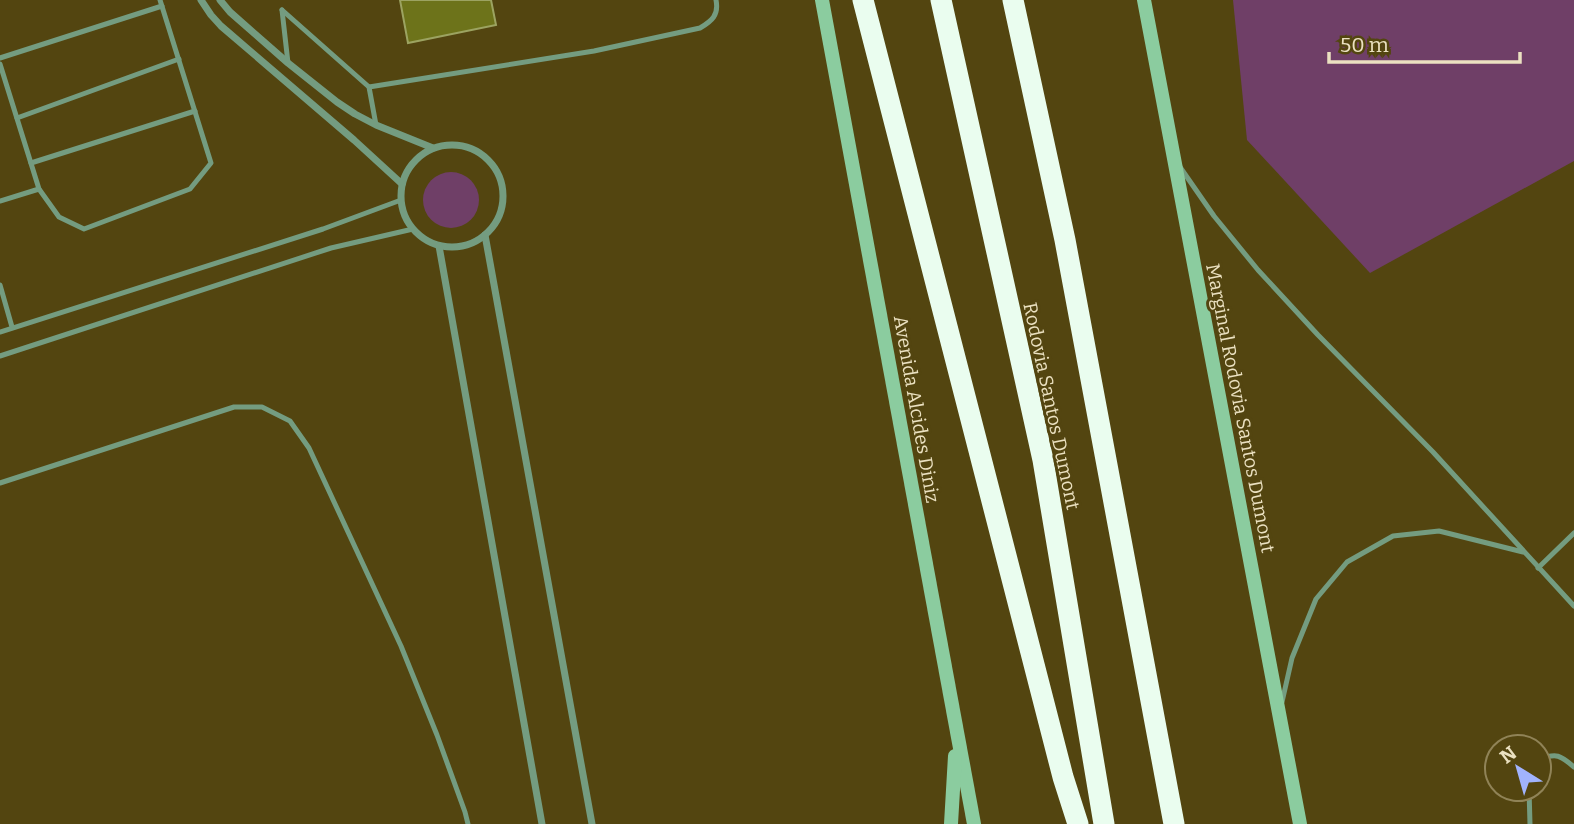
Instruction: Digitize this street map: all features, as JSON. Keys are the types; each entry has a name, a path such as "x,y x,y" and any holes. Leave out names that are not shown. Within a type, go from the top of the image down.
{"highway":[{"path":"863,0 1060,764 1078,824"},
{"name":"Rodovia Santos Dumont","path":"941,0 1043,460 1104,824"},
{"path":"1013,0 1065,240 1174,824"}],"main road":[{"name":"Avenida Alcides Diniz","path":"822,0 974,824"},
{"name":"Marginal Rodovia Santos Dumont","path":"1144,0 1300,824"},
{"path":"951,824 957,734"}],"street":[{"path":"201,0 221,26 354,139 402,184"},
{"path":"220,0 230,12 337,102 376,125 433,148"},
{"path":"464,146 480,152 500,177 502,208 485,235 471,244 439,246 413,229 404,215 402,184 419,157 433,148 464,146"},
{"path":"485,235 592,824"},
{"path":"439,246 542,824"}],"lane":[{"path":"369,88 594,51 700,28 715,17 718,8 716,0"},
{"path":"0,58 161,3 211,163 190,189 84,229 59,217 39,189 0,64"},
{"path":"289,63 282,10 369,88 376,125"},
{"path":"17,117 179,59"},
{"path":"31,163 195,111"},
{"path":"1174,158 1214,216 1258,270 1433,452 1574,606"},
{"path":"0,201 39,189"},
{"path":"0,332 323,229 401,200"},
{"path":"0,356 331,248 413,229"},
{"path":"0,285 12,327"},
{"path":"0,483 234,407 262,407 290,421 309,448 401,646 437,735 468,824"},
{"path":"1279,715 1292,658 1315,599 1347,562 1393,536 1439,531 1523,552"},
{"path":"1538,568 1574,533"},
{"path":"1553,755 1574,767"},
{"path":"1529,803 1530,824"}],"shaded area":[{"path":"1233,0 1574,0 1574,161 1370,273 1247,140"},
{"path":"446,172 456,172 471,180 477,189 477,211 471,220 456,228 446,228 428,216 423,205 423,195 435,177"}],"building":[{"path":"400,0 491,0 496,25 408,43"}]}
